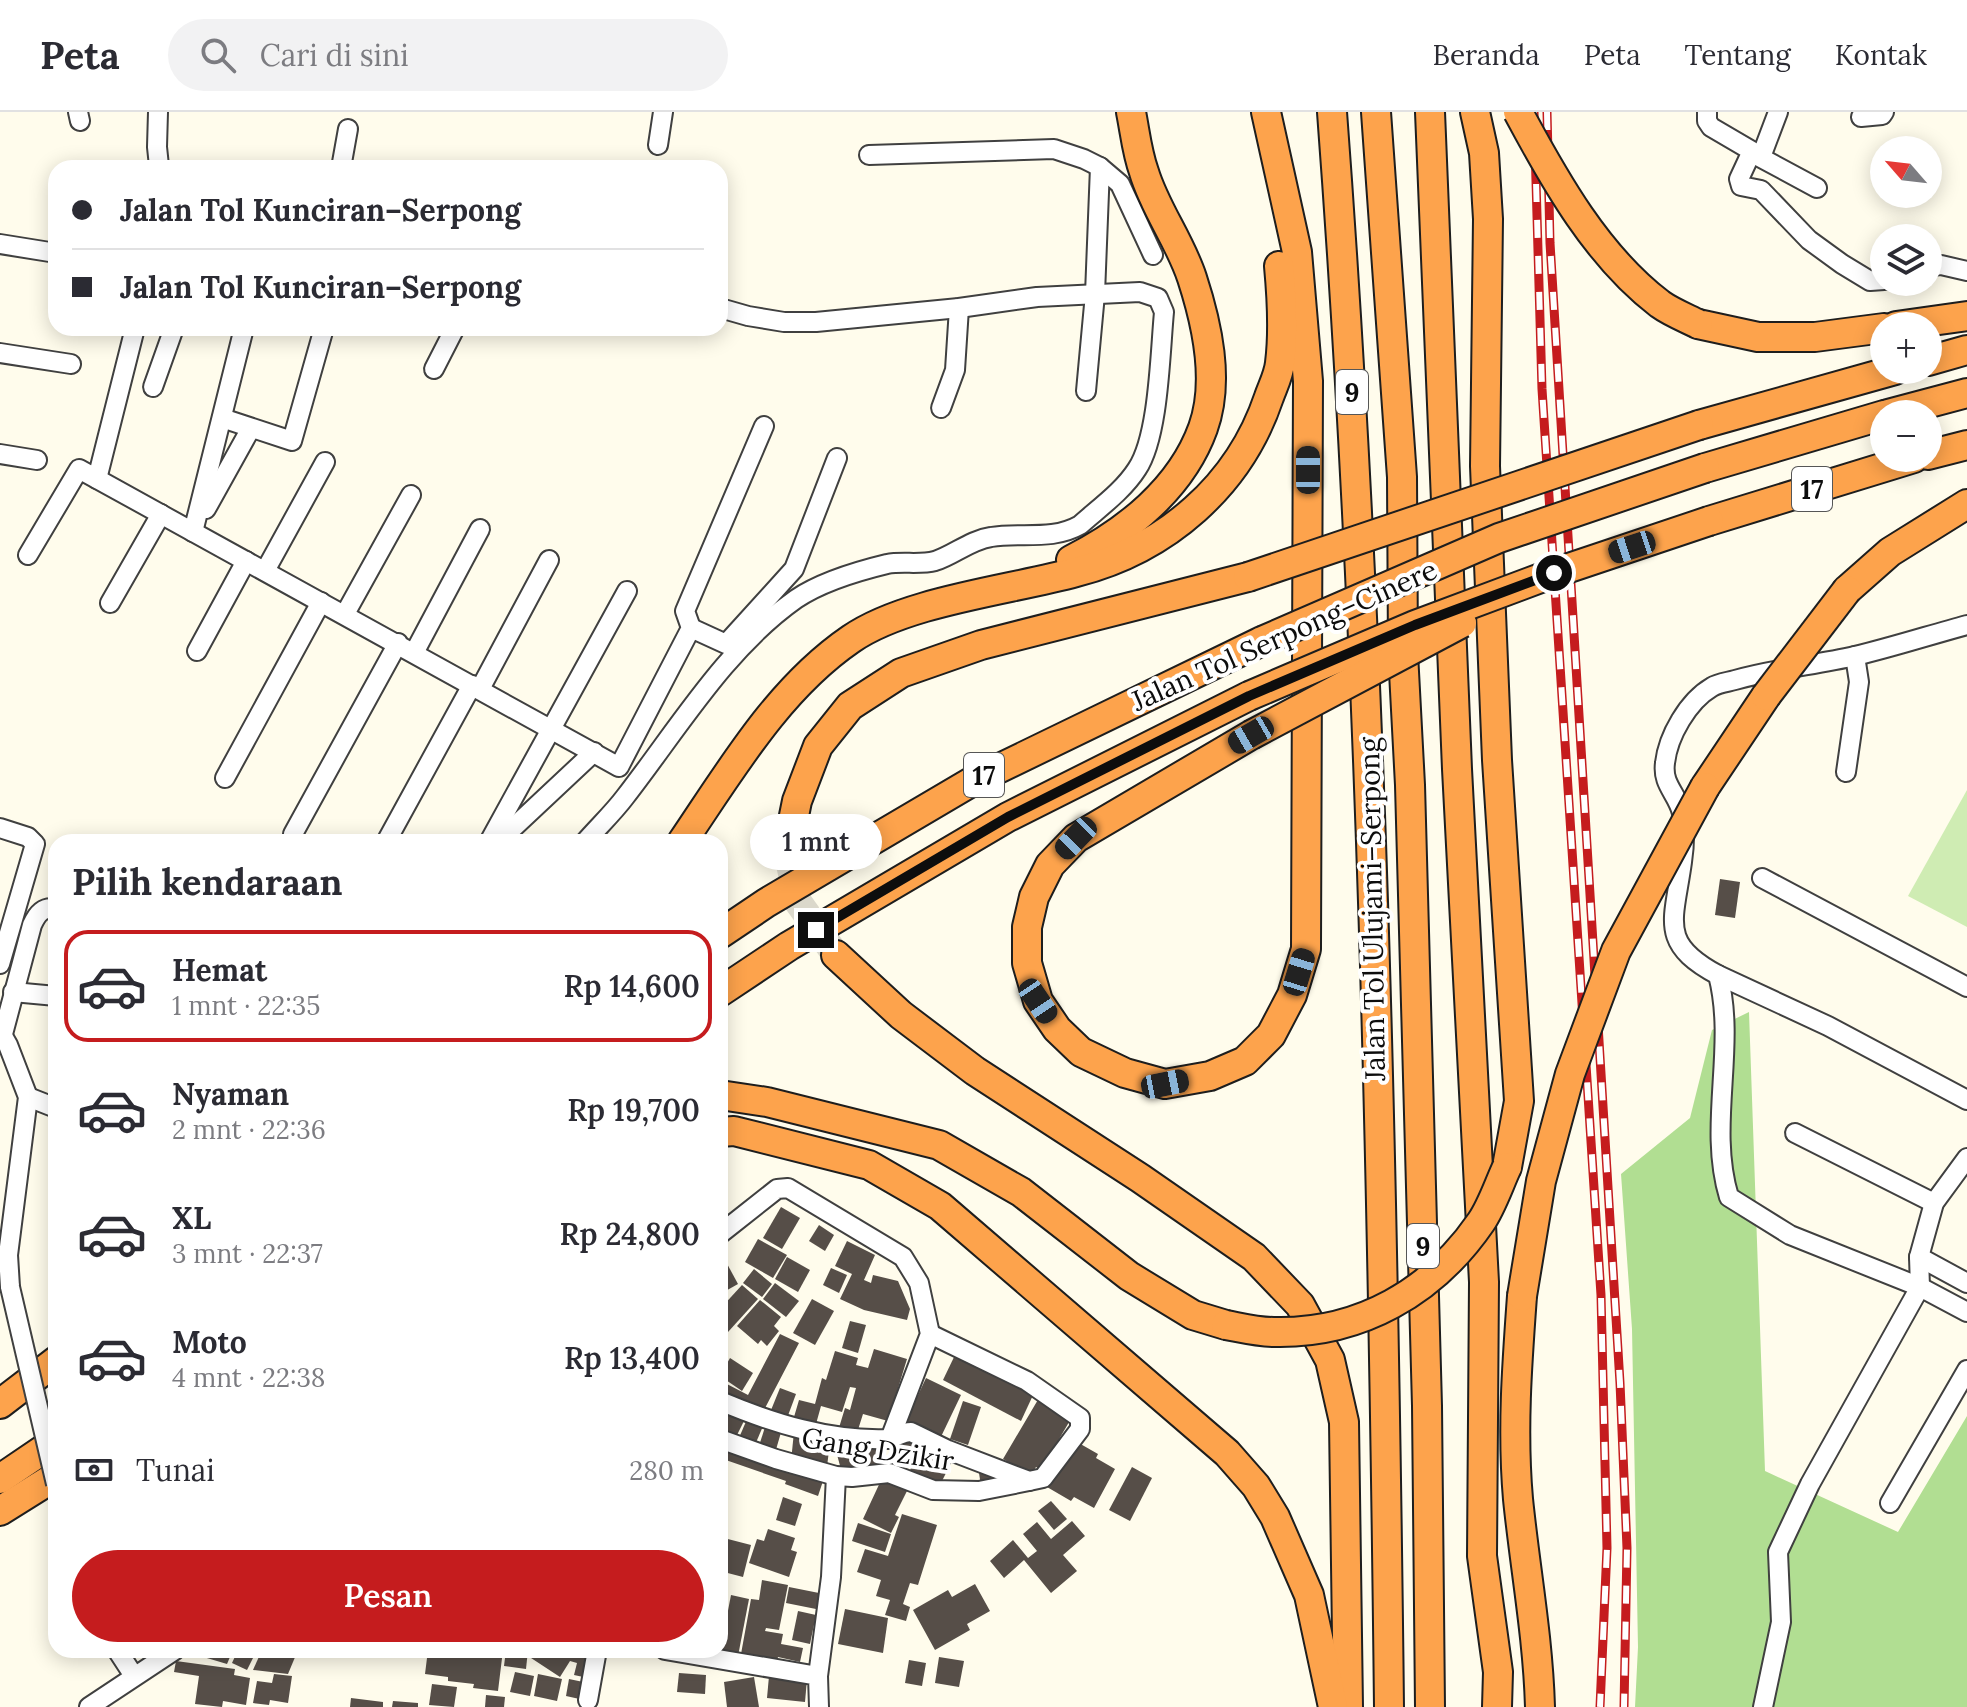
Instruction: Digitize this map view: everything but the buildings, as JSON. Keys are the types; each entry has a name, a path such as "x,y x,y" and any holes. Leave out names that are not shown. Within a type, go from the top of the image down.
{"highway":[{"path":"1020,585 1097,546 1144,513 1177,475 1203,428 1210,385 1208,338 1191,276 1144,172 1131,112"},
{"path":"687,834 763,724 809,672 853,638 905,613 1079,572 1142,549 1192,514 1231,470 1261,420 1280,365 1282,297 1266,112"},
{"path":"1266,112 1297,252 1308,381 1305,735 1306,949 1292,995 1271,1035 1245,1061 1210,1076 1165,1084 1125,1073 1081,1052 1057,1029 1038,1001 1027,963 1027,927 1034,897 1050,865 1076,838 1251,735 1554,573"},
{"name":"Jalan Tol Ulujami–Serpong","path":"1332,112 1348,325 1366,673 1386,1408 1389,1707"},
{"name":"Jalan Tol Ulujami–Serpong","path":"1376,112 1402,477 1403,653 1410,785 1427,1406 1430,1707"},
{"path":"1430,112 1457,769 1484,1282 1482,1556 1498,1672 1497,1707"},
{"path":"728,1096 767,1102 939,1145 1021,1192 1129,1276 1193,1315 1226,1325 1273,1332 1326,1330 1386,1309 1438,1273 1482,1221 1507,1167 1519,1101 1497,760 1485,466 1488,219 1484,153 1475,112"},
{"path":"1518,112 1543,160 1597,240 1633,281 1663,306 1698,324 1758,337 1815,337 1870,330"},
{"path":"1942,320 1967,316"},
{"path":"1942,357 1967,350"},
{"path":"787,850 797,801 818,746 850,706 901,673 981,645 1248,577 1699,425 1870,377"},
{"name":"Jalan Tol Serpong–Cinere","path":"1941,400 1967,393"},
{"name":"Jalan Tol Serpong–Cinere","path":"728,929 973,781 1262,641 1499,538 1705,468 1870,420"},
{"path":"1942,451 1967,445"},
{"name":"17","path":"728,987 789,946 1008,817 1249,696 1415,625 1554,573 1870,472"},
{"path":"1540,1707 1539,1666 1518,1496 1515,1426 1522,1296 1541,1181 1570,1074 1616,951 1705,787 1766,696 1847,590 1890,552 1967,504"},
{"path":"836,955 901,1015 975,1071 1140,1178 1254,1257 1300,1305 1330,1360 1344,1422 1348,1707"},
{"path":"728,1132 869,1165 940,1206 1227,1453 1256,1486 1275,1517 1309,1595 1333,1707"},
{"path":"0,1404 48,1367"},
{"path":"0,1419 48,1386"},
{"path":"0,1479 48,1446"},
{"path":"0,1511 48,1481"}],"street":[{"path":"158,112 160,160"},
{"path":"658,145 663,112"},
{"path":"1707,112 1711,127 1817,188"},
{"path":"1778,112 1757,155 1739,179 1741,186 1761,190 1809,240 1870,281"},
{"path":"1861,117 1882,115 1884,112"},
{"path":"342,160 348,129"},
{"path":"869,155 1054,149 1100,167 1120,184 1153,255"},
{"path":"1086,391 1095,294 1100,167"},
{"path":"0,244 48,252"},
{"path":"1942,265 1967,271"},
{"path":"592,834 623,800 713,680 757,633 797,599 825,584 888,564 934,561 989,537 1059,535 1080,525 1129,480 1146,451 1151,430 1163,305 1158,298 1140,292 1037,297 816,322 784,322 728,310"},
{"path":"941,408 955,370 959,308"},
{"path":"97,479 133,336"},
{"path":"153,387 171,336"},
{"path":"193,532 242,336"},
{"path":"222,418 292,441 322,336"},
{"path":"434,369 451,336"},
{"path":"0,353 71,364"},
{"path":"764,426 685,611 691,628 726,644 794,569 837,458"},
{"path":"193,532 251,428"},
{"path":"0,454 37,460"},
{"path":"265,571 325,462"},
{"path":"28,555 79,469 619,767 691,628"},
{"path":"345,614 411,495"},
{"path":"110,603 161,514"},
{"path":"293,834 480,529"},
{"path":"391,834 549,560"},
{"path":"197,651 246,561"},
{"path":"493,834 627,591"},
{"path":"225,778 321,602"},
{"path":"1967,625 1855,656 1750,676 1712,687 1694,702 1673,733 1665,762 1664,780 1682,814 1683,856 1673,929 1678,946 1696,963 1718,975 1828,1026 1967,1100"},
{"path":"1846,772 1859,682 1855,656"},
{"path":"507,834 594,752"},
{"path":"0,828 28,837 35,844 0,964"},
{"path":"1762,878 1967,987"},
{"path":"48,908 38,913 1,1033 28,1097 8,1255 10,1287 48,1450"},
{"path":"1718,975 1724,999 1726,1047 1723,1176 1729,1197 1790,1235 1920,1287 1967,1312"},
{"path":"13,992 48,995"},
{"path":"28,1097 48,1105"},
{"path":"1795,1133 1934,1203"},
{"path":"1763,1707 1781,1622 1778,1552 1810,1484 1920,1287 1919,1257 1934,1203 1967,1158"},
{"path":"728,1228 777,1189 788,1188 903,1257 919,1283 930,1334 890,1439"},
{"path":"1919,1257 1967,1283"},
{"path":"728,1404 770,1422 832,1435 890,1439 911,1432 948,1450 1029,1481 1043,1478 1080,1429 1080,1418 1027,1381 930,1334"},
{"path":"1890,1503 1967,1372"},
{"name":"Gang Dzikir","path":"728,1442 836,1476 889,1473 924,1488 979,1491 1029,1481"},
{"path":"819,1707 818,1676 831,1577 836,1476"},
{"path":"920,1507 924,1488"},
{"path":"122,1658 134,1676"},
{"path":"89,1707 162,1658"},
{"path":"588,1700 596,1658"},
{"path":"712,1658 818,1676"}],"green space":[{"path":"1967,790 1967,927 1908,896"},
{"path":"1749,1012 1765,1471 1898,1532 1967,1416 1967,1707 1635,1707 1638,1647 1632,1329 1621,1174 1690,1118 1712,1030"}],"tunnel":[{"path":"787,850 798,902 836,955"}],"railway":[{"path":"1534,112 1542,389 1601,1295 1607,1548 1600,1707"},
{"path":"1547,112 1550,243 1620,1383 1627,1548 1624,1707"}],"route":[{"path":"816,930 1008,817 1249,696 1415,625 1554,573"}]}
